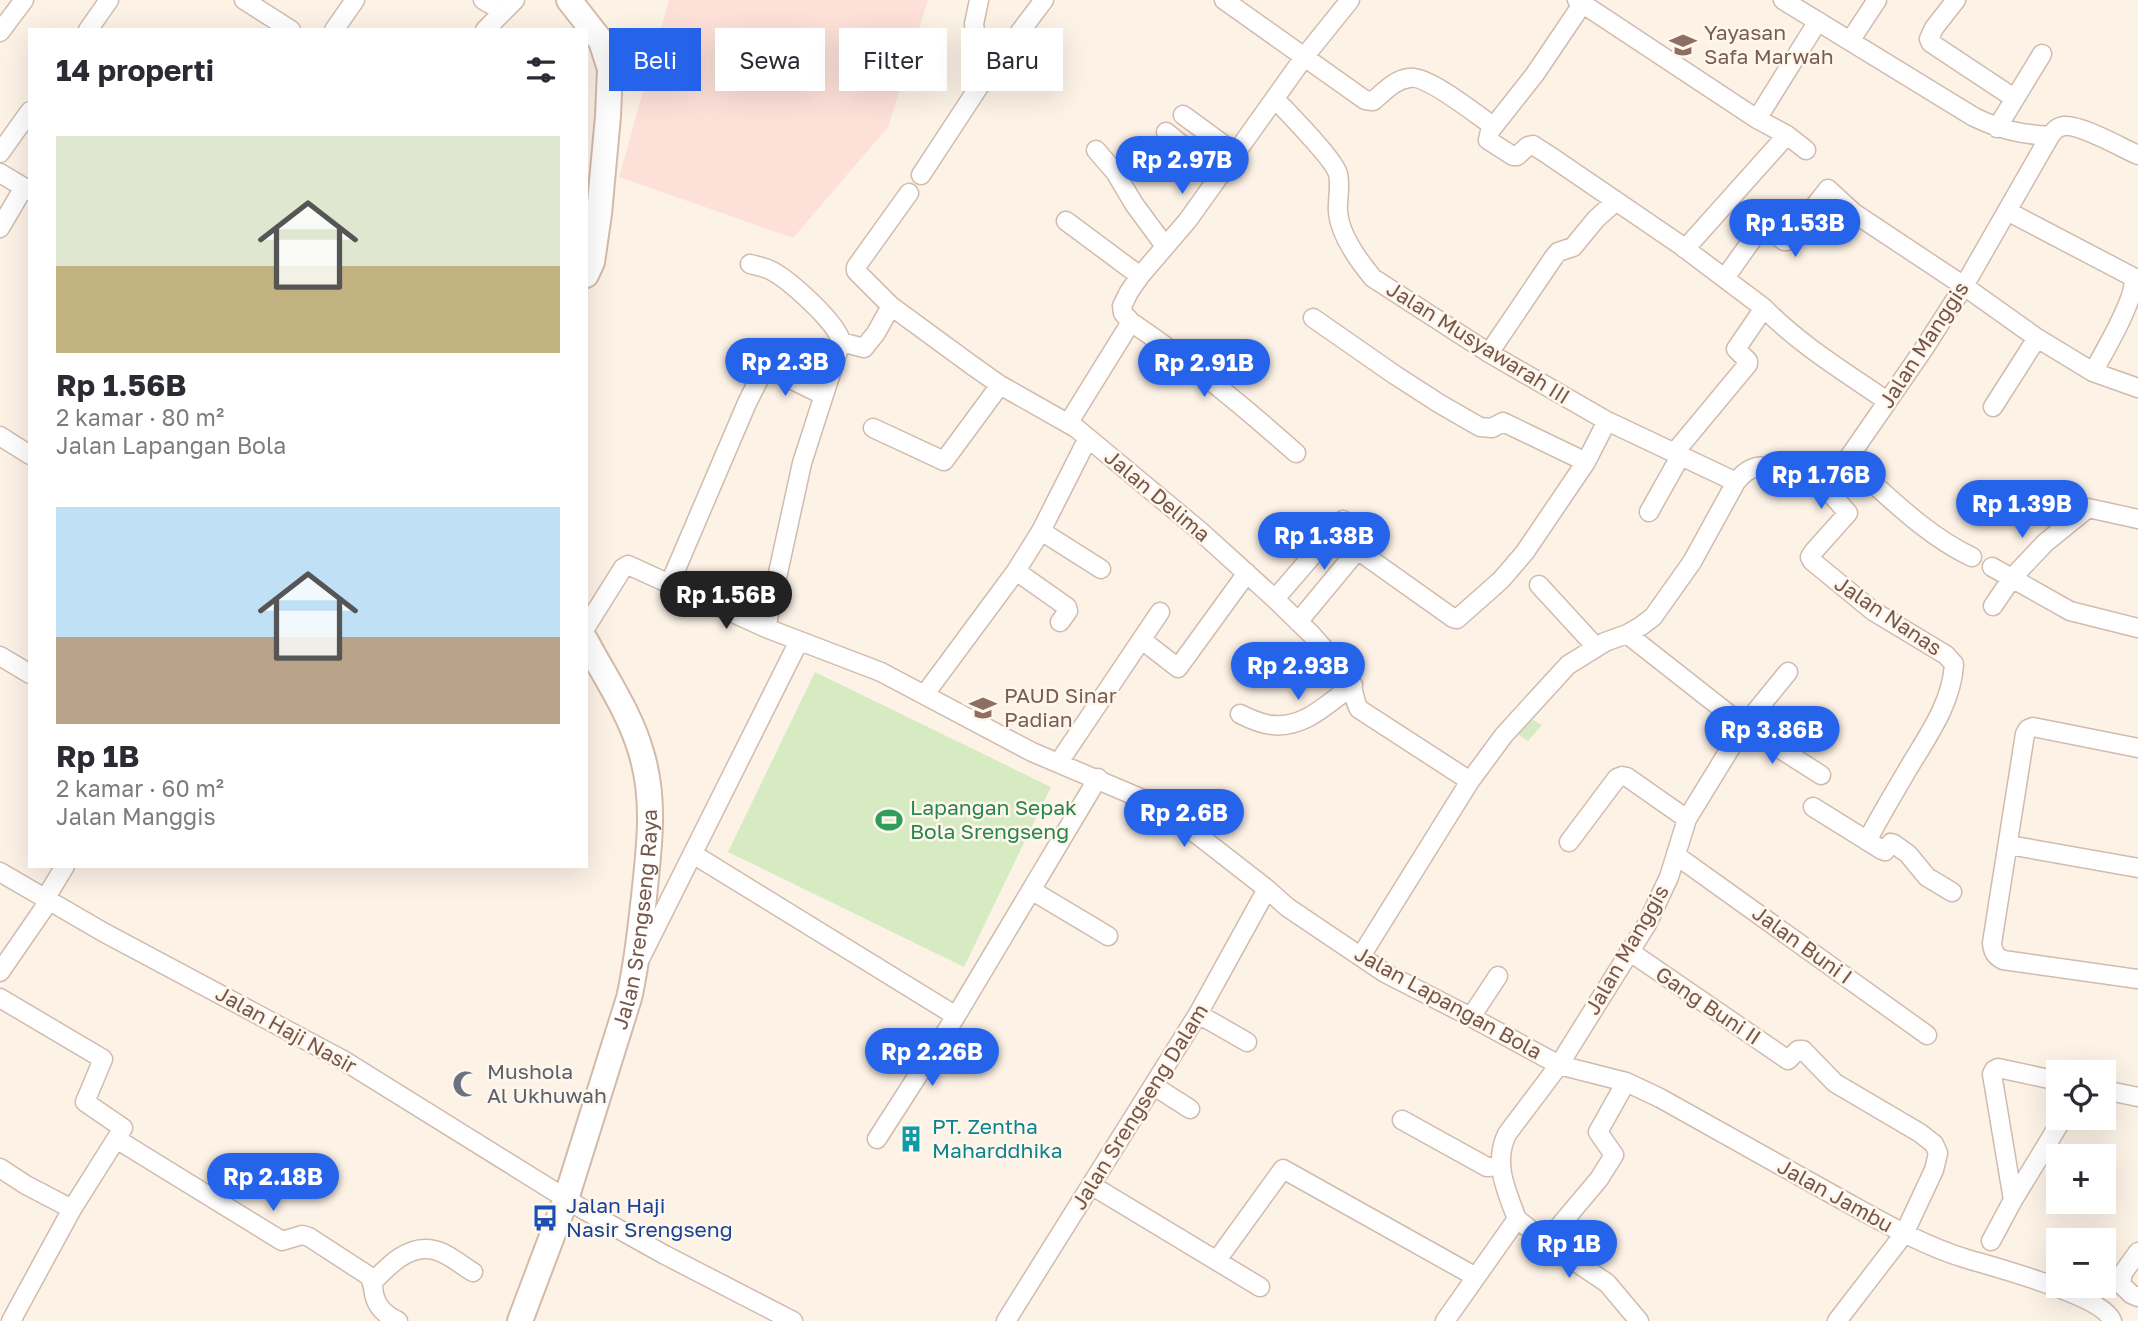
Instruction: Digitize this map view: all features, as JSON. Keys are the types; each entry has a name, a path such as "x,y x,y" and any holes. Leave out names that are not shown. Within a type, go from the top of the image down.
{"main road":[{"path":"569,0 601,41 610,69 599,214 592,262 588,271"},
{"name":"Jalan Srengseng Raya","path":"520,1321 566,1199 615,1046 636,968 649,850 649,790 641,752 631,725 588,645"}],"street":[{"path":"0,32 24,0"},
{"path":"89,28 109,0"},
{"path":"244,0 288,28"},
{"path":"335,28 355,0"},
{"path":"483,0 509,6"},
{"path":"975,28 979,0"},
{"path":"1023,28 1044,0"},
{"path":"1224,0 1369,102 1394,83 1416,77 1436,87 1490,131"},
{"path":"1296,453 1172,349 1131,322 1123,313 1122,306 1140,276 1188,220 1305,56 1350,0"},
{"path":"1850,41 1877,0"},
{"path":"1956,0 1931,34 1931,43 2014,97"},
{"path":"1806,150 1581,1 1535,75 1490,131 1488,140 1513,156 1533,145 1685,249 1764,308 1812,349 1887,401"},
{"path":"1787,1 1974,117 1997,128 2021,134 2050,136 2057,128 2078,128 2138,155"},
{"path":"487,28 509,6"},
{"path":"1757,119 1818,21"},
{"path":"1997,128 2042,54"},
{"path":"921,175 976,91"},
{"name":"Jalan Musyawarah III","path":"1275,99 1337,171 1340,188 1340,228 1364,267 1387,288 1489,353 1607,421 1736,482"},
{"path":"0,153 28,114"},
{"path":"1183,115 1235,153"},
{"path":"1166,132 1220,176"},
{"path":"1685,249 1787,135"},
{"name":"Jalan Manggis","path":"1822,484 1847,460 1923,351 1964,286 2050,136"},
{"path":"1096,150 1115,172 1134,204 1165,246"},
{"path":"0,173 27,189 0,228"},
{"path":"1725,278 1761,227 1766,226 1787,241 1828,189 1854,213 2037,338 2092,372 2138,388"},
{"name":"Jalan Delima","path":"909,193 856,267 856,271 891,306 1006,388 1069,422 1200,531 1275,599 1349,677 1359,709 1470,781"},
{"path":"1489,353 1558,252 1573,247 1596,219 1616,201"},
{"path":"2007,211 2133,277 2134,288 2122,318 2092,372"},
{"path":"1066,220 1140,276"},
{"path":"750,264 770,270 798,290 837,331 841,342 802,463 766,628"},
{"path":"841,342 864,348 891,306"},
{"path":"1649,513 1678,453 1748,364 1736,349 1764,308"},
{"path":"1313,318 1395,375 1480,426 1492,428 1503,422 1586,462"},
{"path":"1069,422 1131,322"},
{"path":"1993,407 2037,338"},
{"path":"670,583 747,402 762,373 768,369 772,370 823,395"},
{"path":"873,428 944,461 1006,388"},
{"path":"1298,622 1356,552 1360,552 1457,619 1515,565 1586,462 1607,421"},
{"path":"0,436 28,453"},
{"path":"925,694 1016,571 1041,531 1088,438"},
{"path":"1847,460 1952,548 1972,557"},
{"path":"1360,956 1470,781 1504,735 1561,672 1596,647 1647,622 1662,606 1692,562 1736,482 1749,468 1767,466 1806,482 1822,484"},
{"name":"Jalan Nanas","path":"1822,484 1849,512 1811,555 1812,561 1873,611 1947,655 1954,664 1940,715 1867,841"},
{"path":"1993,606 2012,578 2045,543 2088,508 2138,519"},
{"path":"1275,599 1343,520"},
{"path":"1041,531 1101,569"},
{"name":"Jalan Lapangan Bola","path":"588,624 623,568 628,565 766,628 881,672 1007,739 1152,803 1306,921 1385,973 1559,1065"},
{"path":"1992,568 2070,611 2138,628"},
{"path":"1016,571 1067,607 1068,611 1060,622"},
{"path":"1142,640 1178,668 1247,573"},
{"path":"1539,585 1596,647"},
{"path":"1059,762 1160,612"},
{"path":"1627,634 1744,726 1821,775"},
{"path":"636,968 799,641"},
{"path":"0,656 28,673"},
{"name":"Jalan Manggis","path":"1500,1166 1501,1146 1507,1134 1559,1065 1658,902 1677,856 1687,819 1744,726 1788,672"},
{"path":"1240,715 1267,724 1285,725 1306,720 1353,685"},
{"path":"2138,748 2033,727 2028,729 2025,734 1992,943 1996,956 2003,960 2138,979"},
{"path":"1569,842 1617,778 1622,776 1687,819"},
{"path":"877,1139 956,1016 1098,778"},
{"path":"1813,807 1885,851 1891,843 1894,844 1908,854 1927,877 1952,892"},
{"path":"2009,845 2138,868"},
{"path":"693,853 956,1016"},
{"name":"Jalan Buni I","path":"1677,856 1927,1035"},
{"path":"0,972 47,900 64,868"},
{"name":"Jalan Haji Nasir","path":"0,872 343,1060 566,1199 664,1255 793,1321"},
{"name":"Jalan Srengseng Dalam","path":"1006,1321 1198,1014 1267,889"},
{"path":"1031,890 1108,936"},
{"name":"Gang Buni II","path":"1629,951 1788,1060 1798,1050 1803,1051 1835,1083 1934,1144 1938,1153 1934,1170 1904,1234"},
{"path":"1471,1017 1498,976"},
{"path":"1,999 103,1059 85,1102 123,1127 118,1140 72,1209 11,1321"},
{"path":"1198,1014 1247,1042"},
{"name":"Jalan Jambu","path":"1559,1065 1626,1082 1660,1098 1904,1234 1957,1256 2067,1292 2105,1310 2112,1321"},
{"path":"2013,1200 1992,1074 1998,1068 2046,1078"},
{"path":"1546,1242 1599,1179 1612,1158 1613,1153 1598,1132 1626,1082"},
{"path":"1154,1086 1189,1109"},
{"path":"2116,1092 2138,1097"},
{"path":"1402,1120 1487,1167 1500,1166 1517,1219 1546,1242 1598,1275 1633,1319"},
{"path":"1991,1241 2056,1130"},
{"path":"118,1140 277,1239 282,1241 309,1237 369,1276 379,1307 398,1321"},
{"path":"0,1168 72,1209"},
{"path":"1217,1259 1283,1169 1476,1278"},
{"path":"1091,1185 1260,1287"},
{"path":"1445,1321 1517,1219"},
{"path":"1837,1321 1904,1234"},
{"path":"373,1282 402,1256 422,1250 434,1250 473,1272"},
{"path":"2138,1252 2123,1273 2121,1284 2138,1297"}],"shaded area":[{"path":"669,0 928,0 919,28 839,28 839,91 899,91 888,127 793,238 619,177 643,91 701,91 701,28 661,28"}],"green space":[{"name":"Lapangan Sepak Bola Srengseng","path":"815,672 1051,787 964,967 728,852"},
{"path":"1530,718 1542,725 1528,741 1517,734"}],"place":[{"name":"Yayasan Safa Marwah","path":"1683,45"},
{"name":"PAUD Sinar Padian","path":"983,708"},
{"name":"Lapangan Sepak Bola Srengseng","path":"889,820"},
{"name":"Mushola Al Ukhuwah","path":"466,1084"},
{"name":"PT. Zentha Maharddhika","path":"911,1139"},
{"name":"Jalan Haji Nasir Srengseng","path":"545,1218"}]}
